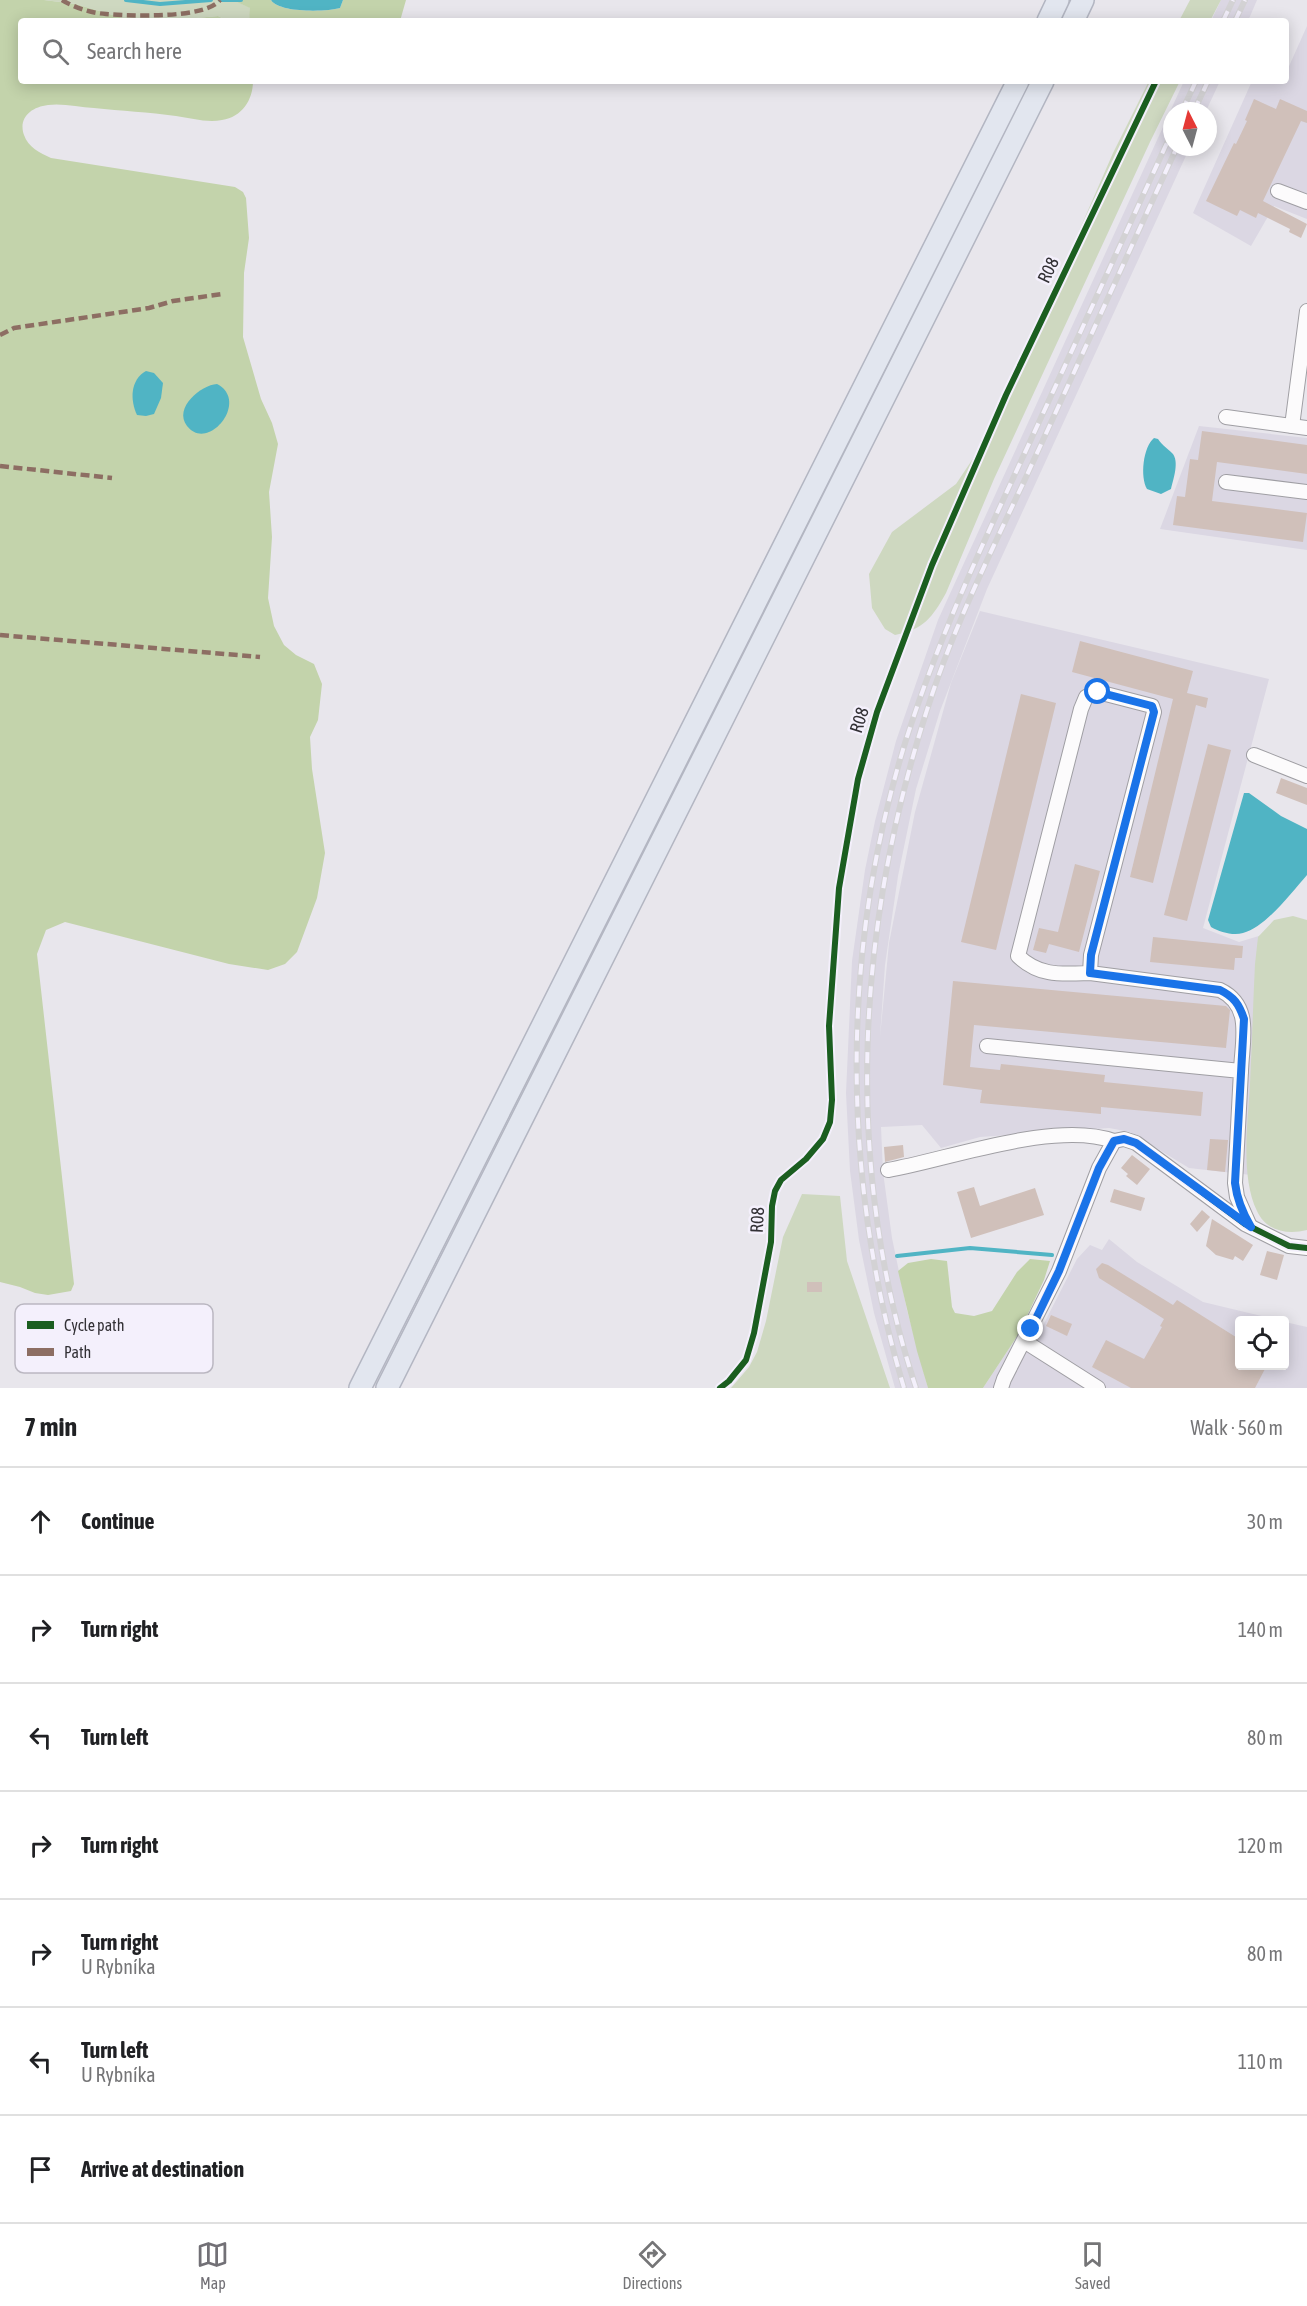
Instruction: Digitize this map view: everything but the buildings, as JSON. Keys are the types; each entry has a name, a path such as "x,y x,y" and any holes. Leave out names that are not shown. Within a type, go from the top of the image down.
{"highway":[{"path":"1049,18 1058,0"},
{"path":"1074,18 1083,0"},
{"path":"360,1388 1016,84"},
{"path":"387,1388 1040,84"}],"street":[{"path":"1278,191 1307,202"},
{"path":"1292,426 1307,311"},
{"path":"1226,417 1307,428"},
{"path":"1226,482 1307,492"},
{"path":"1090,973 1091,955 1154,712 1152,706 1098,692 1086,696 1081,709 1018,956 1028,965 1042,972 1090,973 1220,990 1230,995 1239,1005 1244,1019 1235,1183 1242,1213 1251,1227"},
{"path":"1254,755 1307,776"},
{"path":"987,1046 1241,1071"},
{"path":"888,1170 1027,1140 1064,1136 1095,1136 1114,1141 1124,1139 1136,1143 1251,1227 1289,1246 1307,1248"},
{"path":"1002,1388 1004,1379 1059,1271 1099,1168 1114,1141"},
{"path":"1028,1335 1098,1388"}],"shaded area":[{"path":"1221,0 1257,0 1249,18 1212,18"},
{"path":"1307,26 1307,219 1274,206 1251,246 1193,213 1251,84 1289,84 1289,66"},
{"path":"1183,84 1219,84 1210,102 1174,102"},
{"path":"1163,127 1163,156 1186,156 987,589 940,711 916,789 898,876 885,965 880,1037 889,943 915,812 951,683 980,611 1269,679 1203,928 1239,942 1272,932 1251,1175 1189,1168 1130,1132 1109,1128 980,1137 941,1148 922,1125 881,1127 883,1172 892,1238 907,1310 928,1388 895,1388 874,1313 859,1240 850,1171 846,1093 852,961 865,870 896,741 938,620"},
{"path":"1199,426 1307,438 1307,550 1160,529"},
{"path":"1109,1239 1137,1262 1203,1302 1261,1316 1235,1316 1235,1370 1289,1370 1289,1323 1307,1327 1307,1388 983,1388 1018,1335 1035,1341 1077,1259 1090,1245 1102,1250"}],"green space":[{"path":"0,0 44,0 76,4 123,18 18,18 18,84 253,84 251,95 241,111 222,120 205,121 156,113 53,105 36,108 27,114 23,129 31,146 51,158 235,187 243,192 246,198 249,238 244,273 243,337 261,399 272,423 278,444 269,492 272,537 268,598 274,626 284,645 296,655 314,664 322,684 318,720 310,737 312,769 325,853 317,898 297,952 285,964 268,970 229,964 65,922 46,930 37,954 74,1284 71,1291 48,1295 0,1282"},
{"path":"44,0 232,0 251,8 249,18 218,16 123,18 76,4"},
{"path":"232,0 271,0 283,7 314,11 340,8 343,0 406,0 401,18 249,18 250,8"},
{"path":"1190,0 1221,0 1212,18 1181,18"},
{"path":"218,16 222,18 196,18"},
{"path":"1148,84 1179,84 1170,102 1163,102 1163,116 994,479 946,593 931,616 920,626 895,635 885,629 872,608 869,574 892,532 956,484 992,430 1113,153"},
{"path":"1293,916 1307,920 1307,1230 1292,1232 1272,1227 1261,1218 1257,1211 1248,1182 1246,1148 1258,937 1274,920"},
{"path":"802,1194 840,1196 847,1261 890,1388 731,1388 749,1367 757,1352 766,1321 783,1237"},
{"path":"931,1259 947,1261 952,1307 955,1313 974,1316 992,1311 1017,1272 1030,1259 1050,1261 1044,1280 1018,1335 983,1388 928,1388 898,1271 908,1263"}],"water":[{"path":"271,0 343,0 340,8 314,11 283,7"},
{"path":"146,371 154,373 163,383 161,398 154,414 146,416 137,415 133,403 133,391 137,380"},
{"path":"217,384 226,392 229,402 228,412 214,429 205,433 196,433 187,426 184,419 186,405 204,388"},
{"path":"1154,438 1172,453 1176,461 1171,489 1161,494 1147,489 1144,477 1145,455"},
{"path":"1244,793 1249,793 1281,816 1307,829 1307,875 1278,909 1260,924 1252,930 1231,934 1211,927 1208,920"}],"waterway":[{"path":"126,0 160,4 211,0"},
{"path":"220,0 241,0"},
{"path":"897,1256 970,1248 1052,1255"}],"railway":[{"path":"1224,18 1233,0"},
{"path":"1236,18 1245,0"},
{"path":"1186,102 1195,84"},
{"path":"1198,102 1207,84"},
{"path":"904,1388 883,1308 868,1228 860,1146 857,1064 860,982 869,900 884,820 906,740 932,665 962,592 1163,152"},
{"path":"916,1388 893,1304 877,1220 869,1134 867,1049 873,963 885,878 903,793 927,710 948,650 986,562 1173,156"}],"marked path":[{"path":"62,0 95,13 117,15 184,13 212,6 220,0"},
{"path":"0,335 14,328 149,308 173,301 222,294"},
{"path":"0,466 112,478"},
{"path":"0,635 260,657"}],"cycle path":[{"name":"R08","path":"720,1388 729,1381 746,1360 754,1333 771,1242 772,1206 775,1191 781,1180 806,1159 823,1139 830,1122 832,1100 829,1026 839,888 858,779 877,712 932,565 1006,395 1155,84"},
{"path":"1031,1329 1059,1271 1099,1168 1114,1141 1124,1139 1136,1143 1245,1224 1289,1246 1307,1248"}],"route":[{"path":"1031,1329 1059,1271 1099,1168 1114,1141 1124,1139 1136,1143 1251,1227 1242,1213 1235,1183 1244,1019 1239,1005 1230,995 1220,990 1090,973 1091,955 1154,712 1152,706 1098,692"}]}
